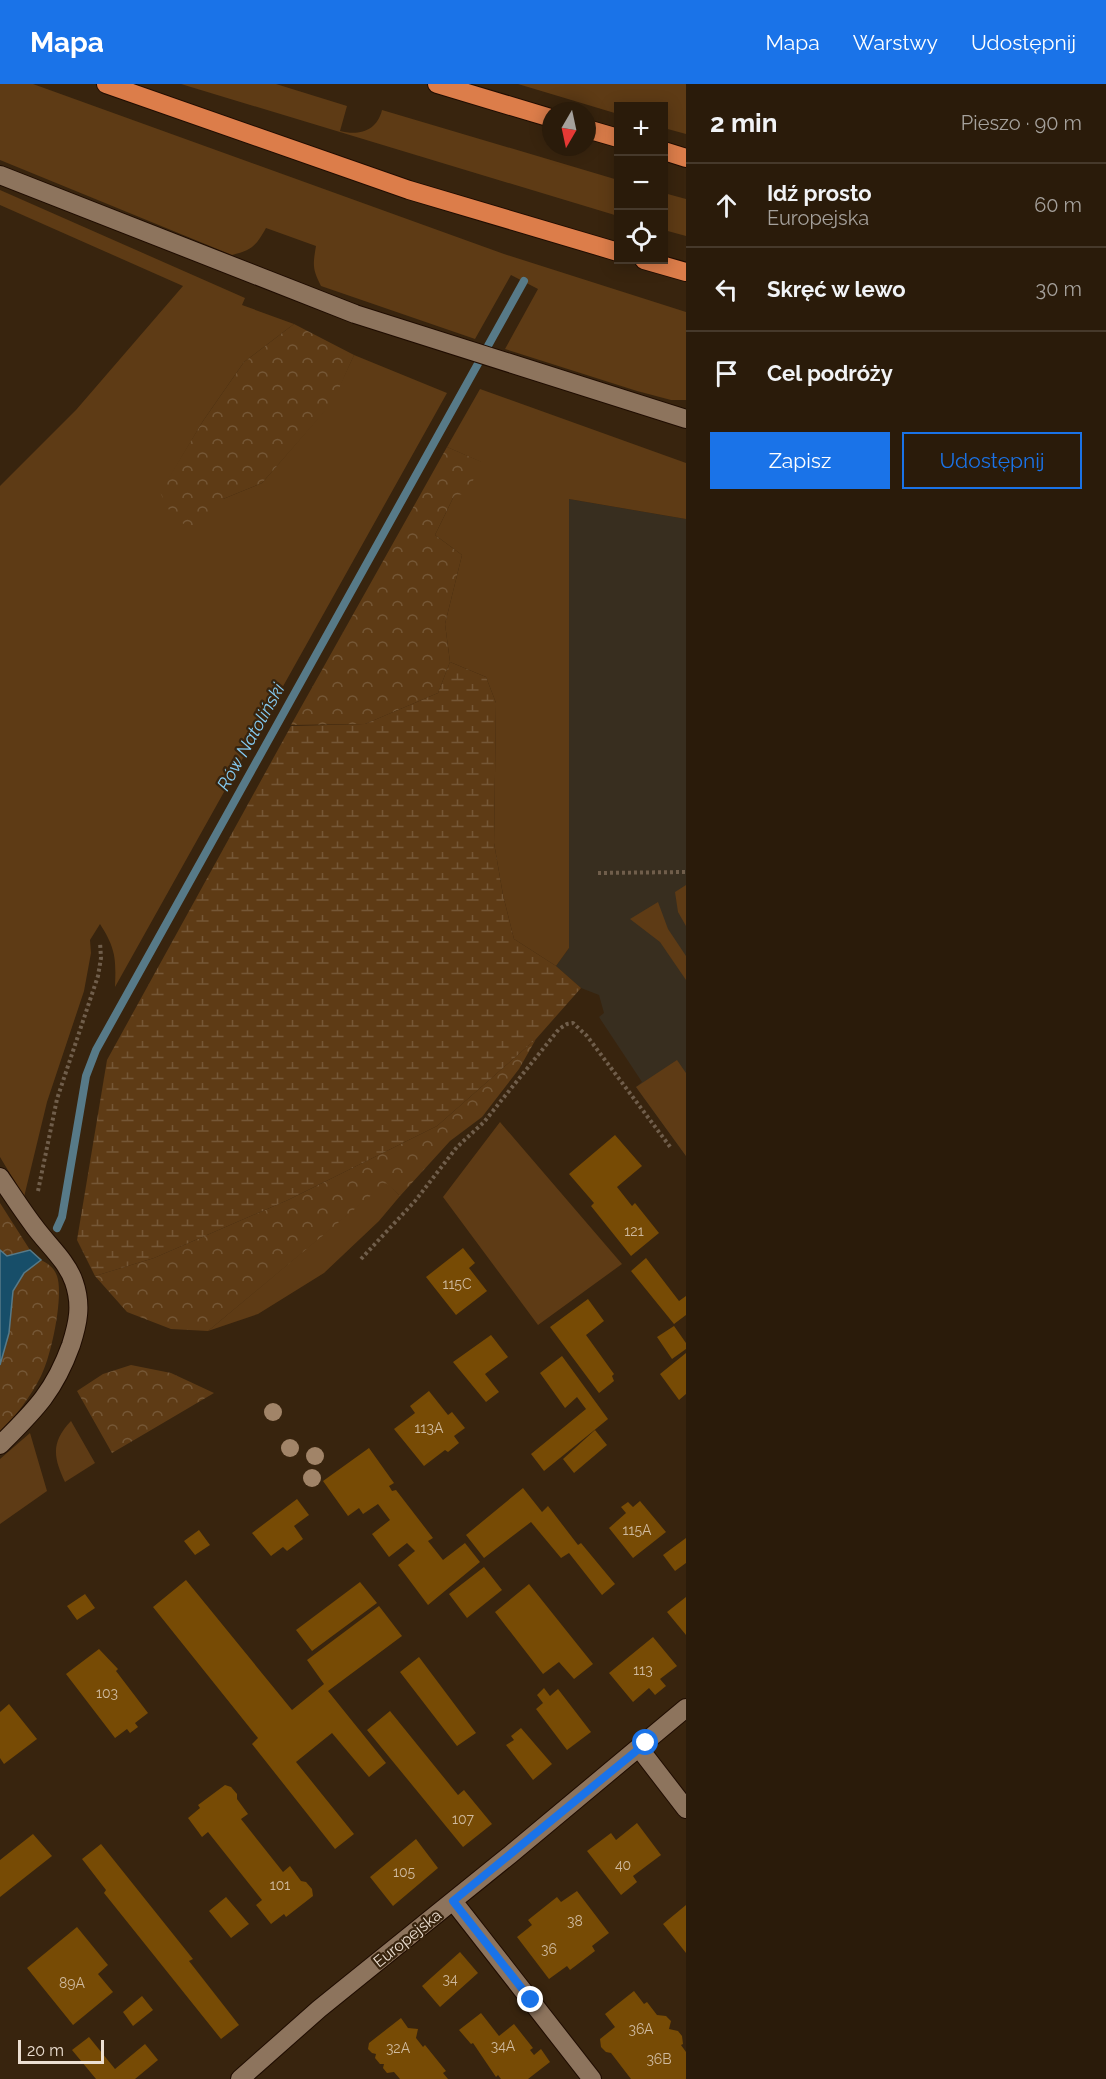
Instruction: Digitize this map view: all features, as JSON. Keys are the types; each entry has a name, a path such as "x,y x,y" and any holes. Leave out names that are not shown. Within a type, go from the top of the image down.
{"highway":[{"path":"106,84 409,190 614,251"},
{"path":"437,84 542,115"},
{"path":"596,132 614,137"},
{"path":"668,153 686,158"},
{"path":"658,264 686,272"}],"street":[{"path":"0,174 355,314 686,419"},
{"path":"0,1177 66,1267 74,1281 80,1308 76,1330 54,1386 0,1445"},
{"name":"Europejska","path":"240,2079 319,2009 686,1708"},
{"path":"639,1748 686,1809"},
{"path":"453,1901 592,2079"}],"path":[{"path":"598,873 686,872"},
{"path":"28,1217 41,1183 57,1099 98,976 101,958 100,942"},
{"path":"361,1259 415,1201 458,1147 484,1122 559,1029 567,1024 573,1023 588,1036 671,1148"}],"shaded area":[{"path":"569,499 686,519 686,1156 636,1087 642,1082 599,1017 604,1013 599,995 581,988 556,966 569,948"}],"green space":[{"path":"0,84 33,84 504,254 686,312 686,400 671,400 637,391 505,349 538,289 511,275 475,339 321,286 314,266 316,246 266,228 253,246 232,255 0,160"},
{"path":"181,84 276,84 347,106 340,131 354,133 372,127 380,117 382,110 614,179 614,215"},
{"path":"518,84 686,84 686,134 668,129 668,102 614,102 614,113 596,107 596,102 578,102"},
{"path":"0,190 245,298 242,305 294,324 244,362 203,421 161,492 223,499 262,483 332,402 354,355 447,393 115,987 114,954 100,924 90,940 91,953 84,991 47,1102 24,1197 0,1157 0,486 76,410 183,286 0,205"},
{"path":"668,194 686,199 686,236 668,231"},
{"path":"294,324 354,355 333,402 262,483 223,499 193,529 173,518 160,492 203,421 244,362"},
{"path":"480,389 686,463 686,519 569,499 569,948 556,966 514,939 494,843 496,703 486,677 450,662 445,624 462,555 435,535 454,496 481,462 447,447"},
{"path":"447,447 482,462 467,493 454,496 435,535 462,555 445,624 450,662 438,693 365,724 291,725"},
{"path":"450,662 486,677 496,703 494,843 514,939 556,966 581,988 536,1039 437,1126 288,1200 154,1258 95,1276 77,1240 107,1060 291,726 365,724 438,693"},
{"path":"686,885 686,926 678,912 675,892"},
{"path":"658,902 668,929 686,956 686,980 660,942 630,919"},
{"path":"536,1039 519,1069 482,1117 450,1141 400,1196 386,1183 208,1331 171,1329 127,1312 95,1276 154,1258 288,1200 437,1126"},
{"path":"677,1060 686,1073 686,1156 636,1087"},
{"path":"500,1122 622,1264 538,1325 443,1197"},
{"path":"386,1182 400,1196 379,1221 324,1273 258,1314 208,1331"},
{"path":"0,1203 30,1250 7,1256 0,1250"},
{"path":"41,1260 54,1271 59,1285 58,1311 52,1341 45,1367 37,1383 23,1406 0,1432 0,1365 9,1333 13,1291 24,1273"},
{"path":"131,1365 171,1373 214,1393 112,1453 77,1391 103,1374"},
{"path":"71,1421 95,1463 65,1482 58,1465 56,1450 60,1436"},
{"path":"30,1433 47,1491 0,1524 0,1459"}],"water":[{"path":"0,1250 7,1256 30,1250 41,1260 24,1273 13,1291 9,1333 0,1365"}],"building":[{"path":"615,1135 642,1166 617,1187 632,1206 635,1203 659,1233 631,1256 591,1206 594,1203 569,1174"},
{"path":"463,1248 475,1263 469,1268 487,1291 456,1315 426,1277"},
{"path":"646,1258 679,1301 686,1296 686,1315 674,1324 631,1271"},
{"path":"588,1299 604,1321 586,1335 614,1374 612,1376 614,1381 599,1393 550,1327"},
{"path":"674,1326 686,1343 686,1349 672,1359 657,1337"},
{"path":"491,1335 508,1357 485,1374 499,1392 486,1402 453,1362"},
{"path":"686,1353 686,1394 679,1400 660,1374"},
{"path":"562,1356 608,1419 544,1471 531,1454 586,1409 577,1397 565,1408 540,1373"},
{"path":"429,1391 448,1415 452,1412 465,1428 454,1436 459,1443 448,1452 445,1450 424,1466 394,1429 415,1413 410,1406"},
{"path":"595,1430 607,1445 574,1473 563,1459"},
{"path":"369,1448 394,1483 389,1486 392,1491 396,1490 433,1538 428,1541 443,1560 465,1543 480,1562 428,1605 398,1565 415,1551 407,1543 389,1557 372,1534 390,1520 378,1504 363,1514 359,1508 348,1516 323,1481"},
{"path":"523,1488 542,1512 548,1506 578,1545 581,1543 615,1584 602,1595 569,1553 561,1558 531,1522 484,1558 466,1535"},
{"path":"297,1499 309,1515 294,1526 303,1539 287,1551 283,1547 271,1556 252,1533"},
{"path":"640,1501 666,1532 633,1558 609,1528 626,1513 621,1507 628,1502 633,1507"},
{"path":"199,1530 210,1545 195,1555 184,1541"},
{"path":"686,1538 686,1563 675,1571 663,1555"},
{"path":"484,1567 502,1590 467,1618 449,1594"},
{"path":"186,1580 292,1710 324,1684 307,1660 379,1606 402,1636 328,1691 386,1763 369,1777 332,1733 296,1762 354,1834 335,1849 252,1744 258,1738 153,1607"},
{"path":"360,1582 377,1603 312,1651 296,1630"},
{"path":"529,1584 593,1664 574,1679 559,1662 543,1674 495,1612"},
{"path":"85,1594 95,1608 77,1620 67,1606"},
{"path":"686,1597 686,1635 667,1612"},
{"path":"653,1637 677,1666 660,1679 666,1686 655,1695 649,1688 633,1702 609,1673"},
{"path":"99,1649 118,1669 116,1671 148,1713 135,1723 138,1727 130,1733 127,1729 115,1738 66,1674"},
{"path":"419,1657 476,1733 457,1746 400,1672"},
{"path":"544,1688 550,1696 558,1689 591,1732 567,1750 536,1709 543,1703 537,1695"},
{"path":"9,1704 37,1739 4,1764 0,1758 0,1712"},
{"path":"390,1711 458,1795 464,1790 492,1824 463,1847 367,1730"},
{"path":"521,1728 552,1764 533,1780 506,1745 514,1740 511,1736"},
{"path":"225,1785 231,1787 237,1794 237,1799 248,1814 241,1819 283,1872 290,1866 301,1881 306,1882 312,1889 313,1896 286,1917 284,1914 271,1924 256,1905 262,1900 208,1832 202,1837 188,1818 200,1808 198,1805"},
{"path":"637,1823 661,1855 633,1876 637,1882 621,1895 587,1851 611,1833 616,1840"},
{"path":"33,1834 52,1856 0,1897 0,1860"},
{"path":"416,1839 438,1868 393,1906 370,1877"},
{"path":"101,1844 193,1959 189,1961 239,2025 221,2039 104,1893 106,1890 82,1859"},
{"path":"577,1891 609,1933 592,1946 595,1951 570,1970 567,1966 549,1979 517,1937 532,1925 528,1920 557,1897 561,1902"},
{"path":"226,1897 249,1924 231,1938 209,1911"},
{"path":"686,1905 686,1953 663,1924"},
{"path":"77,1927 108,1965 98,1974 113,1992 73,2025 27,1968"},
{"path":"460,1952 478,1973 440,2007 422,1986"},
{"path":"634,1991 657,2015 666,2016 671,2021 669,2029 678,2031 682,2036 683,2044 681,2045 686,2052 686,2079 631,2079 611,2053 601,2047 600,2039 615,2027 605,2014"},
{"path":"142,1996 153,2010 133,2026 123,2012"},
{"path":"481,2013 499,2036 514,2024 533,2048 530,2050 534,2055 541,2049 550,2062 528,2079 501,2079 498,2075 496,2077 473,2043 471,2044 459,2030"},
{"path":"401,2018 408,2028 418,2029 416,2038 423,2047 425,2045 446,2071 443,2073 448,2079 400,2079 394,2072 387,2073 383,2068 384,2064 380,2064 375,2058 376,2054 368,2049 369,2043"},
{"path":"89,2037 115,2069 145,2044 158,2060 135,2079 96,2079 72,2050"}],"waterway":[{"name":"Rów Natoliński","path":"57,1228 62,1217 86,1076 96,1050 524,281"}],"route":[{"path":"531,2000 453,1901 646,1743"}]}
